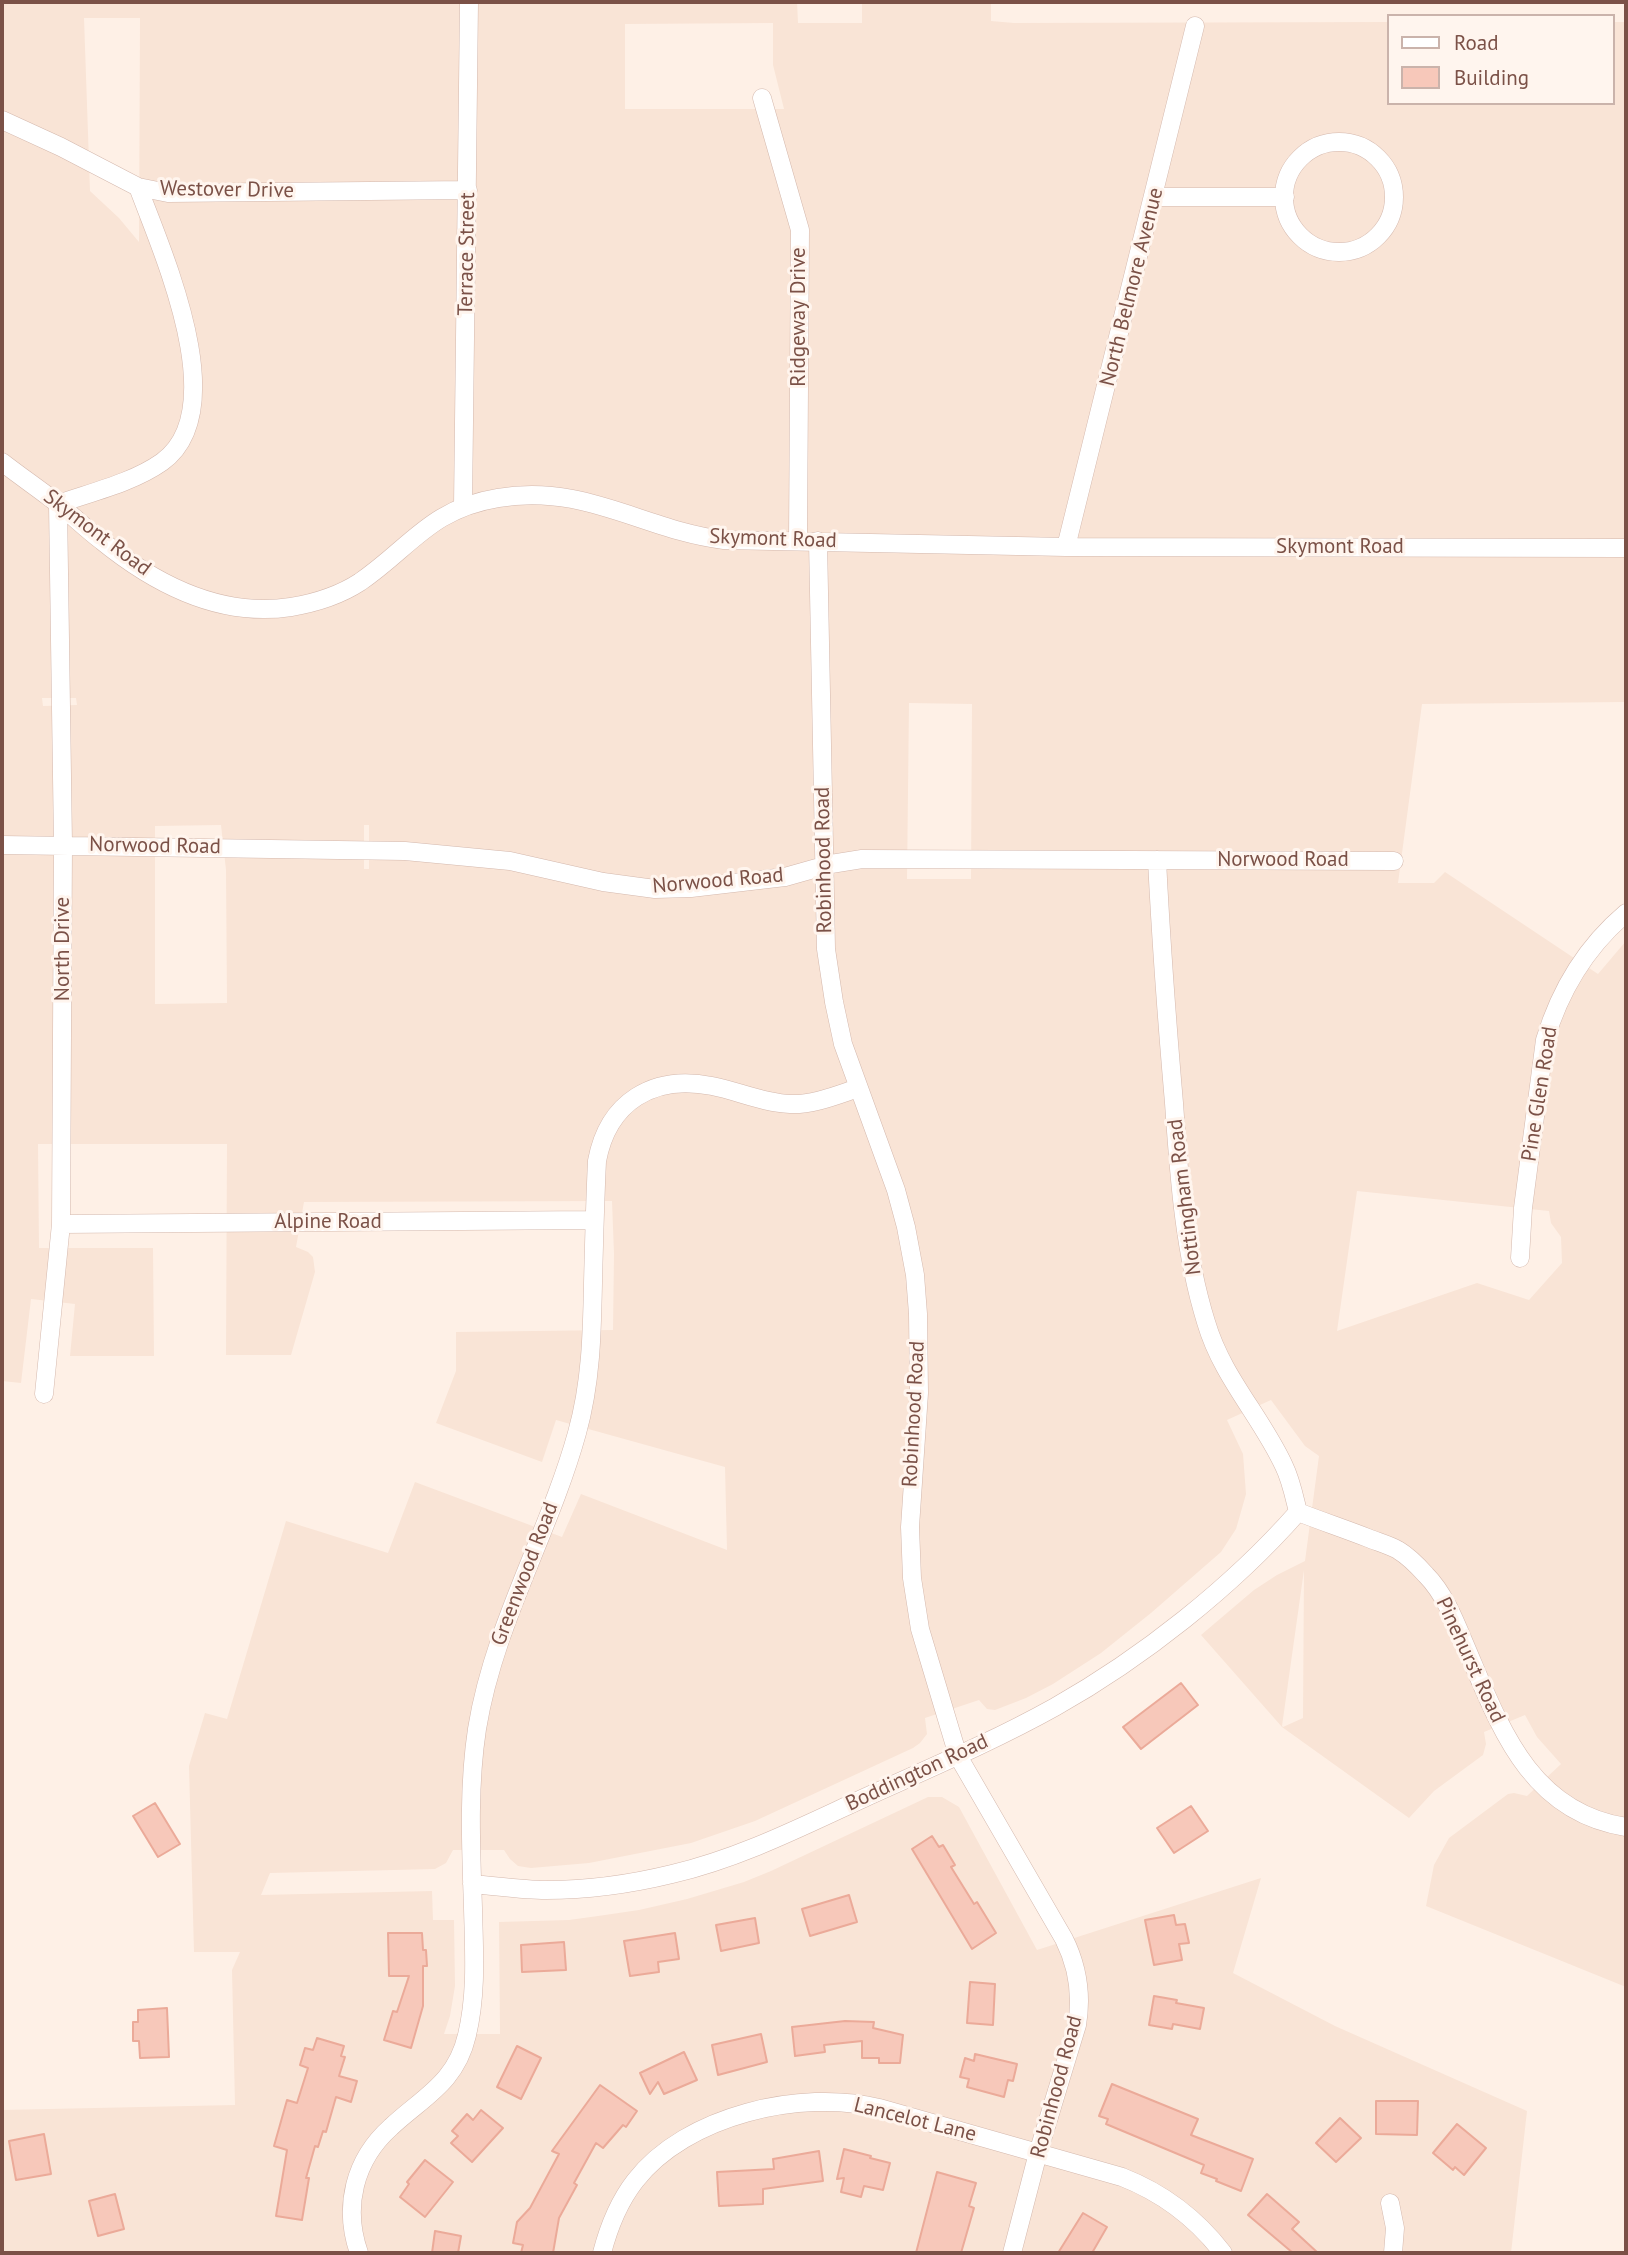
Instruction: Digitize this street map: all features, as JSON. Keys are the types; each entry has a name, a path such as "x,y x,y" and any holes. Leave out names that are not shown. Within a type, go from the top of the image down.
{"street":[{"name":"Terrace Street","path":"463,506 469,2"},
{"name":"North Belmore Avenue","path":"1066,547 1155,197 1195,26"},
{"name":"Ridgeway Drive","path":"762,98 800,230 798,540"},
{"name":"Westover Drive","path":"2,120 138,187 168,193 468,190"},
{"path":"1338,142 1361,146 1380,159 1391,179 1394,201 1390,218 1376,238 1354,250 1337,252 1313,245 1300,234 1290,221 1284,197 1290,174 1303,156 1323,144 1338,142"},
{"path":"58,504 133,478 162,462 180,442 188,421 193,378 189,342 171,275 138,187"},
{"path":"1155,197 1284,197"},
{"name":"Skymont Road","path":"2,462 103,542 161,582 212,602 240,608 279,609 313,602 352,586 430,523 463,506 524,495 556,496 598,504 704,537 724,540 1066,547 1626,548"},
{"name":"North Drive","path":"44,1394 61,1224 64,844 58,504"},
{"name":"Robinhood Road","path":"818,541 824,927 828,970 841,1033 858,1088 896,1190 913,1266 918,1314 919,1381 910,1496 912,1578 920,1629 958,1755 1064,1939 1076,1972 1079,1996 1077,2025 1038,2153 1012,2253"},
{"name":"Norwood Road","path":"2,845 418,852 510,861 603,882 655,889 691,888 785,877 862,859 1394,861"},
{"name":"Nottingham Road","path":"1157,860 1184,1220 1195,1283 1217,1352 1239,1394 1285,1467 1298,1512"},
{"name":"Pine Glen Road","path":"1521,1258 1523,1208 1549,1026 1562,994 1580,964 1609,928 1626,913"},
{"name":"Greenwood Road","path":"359,2253 352,2227 351,2205 362,2165 388,2129 420,2104 442,2082 457,2061 467,2037 475,1968 472,1775 481,1707 497,1644 562,1479 582,1412 590,1362 597,1161 603,1138 620,1110 642,1093 673,1084 696,1084 726,1089 760,1100 794,1104 810,1103 858,1088"},
{"name":"Alpine Road","path":"61,1224 594,1220"},
{"name":"Boddington Road","path":"472,1884 544,1890 583,1888 642,1880 690,1869 756,1847 1054,1708 1133,1658 1208,1599 1273,1541 1298,1512"},
{"name":"Pinehurst Road","path":"1298,1512 1398,1550 1424,1572 1455,1621 1510,1745 1527,1769 1551,1793 1570,1806 1601,1821 1626,1828"},
{"name":"Lancelot Lane","path":"602,2253 609,2225 622,2199 656,2159 684,2139 713,2126 772,2108 813,2102 856,2103 1122,2177 1147,2188 1186,2214 1206,2232 1223,2253"},
{"path":"1390,2203 1395,2228 1393,2253"}],"shaded area":[{"path":"2,2 797,2 798,23 862,23 862,2 991,2 991,21 1014,23 1386,22 1386,105 1614,105 1614,22 1626,22 1626,706 1624,702 1422,704 1398,883 1434,883 1445,872 1598,974 1626,941 1626,1987 1426,1906 1434,1865 1449,1838 1508,1794 1527,1796 1561,1764 1537,1737 1525,1715 1484,1732 1486,1744 1483,1755 1434,1791 1409,1818 1282,1727 1201,1635 1254,1590 1305,1561 1319,1456 1305,1446 1271,1400 1227,1420 1243,1454 1246,1494 1236,1529 1221,1552 1101,1653 1026,1698 995,1710 987,1709 979,1700 925,1718 927,1734 913,1748 755,1821 691,1843 589,1863 531,1868 518,1866 504,1850 453,1850 446,1863 435,1869 270,1873 261,1895 432,1891 433,1920 454,1920 455,1986 444,2034 500,2034 499,1922 569,1920 639,1910 687,1899 771,1871 928,1797 942,1797 959,1807 1037,1950 1261,1878 1233,1973 1335,2026 1527,2111 1511,2253 2,2253 2,2110 235,2105 232,1970 240,1952 194,1952 189,1766 205,1713 227,1719 286,1521 388,1553 415,1482 562,1537 581,1494 727,1550 725,1467 556,1420 542,1462 436,1423 456,1371 456,1332 613,1330 612,1201 304,1202 296,1247 313,1257 315,1272 291,1355 226,1355 227,1144 38,1144 39,1248 153,1248 154,1356 70,1356 75,1304 31,1299 21,1383 2,1381","holes":["84,18 140,18 139,242 119,218 90,191","773,23 773,65 784,109 625,109 625,24","42,698 76,698 77,705 43,706","909,703 972,704 971,879 907,879","221,825 226,870 227,1003 155,1004 155,826","364,825 369,825 369,869 364,869","1357,1191 1549,1211 1551,1223 1561,1237 1562,1263 1529,1300 1477,1283 1337,1331","1304,1570 1303,1718 1282,1726"]}],"building":[{"path":"1181,1683 1198,1705 1141,1749 1123,1727"},
{"path":"155,1803 180,1844 158,1857 133,1816"},
{"path":"1191,1806 1208,1831 1174,1853 1157,1828"},
{"path":"932,1836 939,1847 943,1845 955,1865 951,1867 996,1933 972,1949 912,1849"},
{"path":"849,1895 857,1922 810,1936 802,1909"},
{"path":"1174,1915 1176,1925 1185,1924 1189,1943 1179,1944 1182,1960 1154,1965 1145,1920"},
{"path":"755,1918 759,1943 721,1951 716,1925"},
{"path":"388,1933 422,1933 423,1950 426,1950 427,1966 423,1966 423,2006 411,2048 384,2040 393,2011 397,2012 409,1976 389,1976"},
{"path":"675,1933 679,1959 658,1962 659,1972 630,1976 624,1941"},
{"path":"564,1942 566,1970 522,1972 521,1945"},
{"path":"970,1982 995,1984 993,2025 967,2023"},
{"path":"1154,1996 1204,2008 1200,2029 1173,2024 1172,2029 1149,2025"},
{"path":"167,2008 169,2057 140,2058 139,2041 133,2041 133,2022 138,2022 138,2010"},
{"path":"845,2021 874,2022 873,2028 903,2035 900,2063 879,2063 879,2058 862,2058 862,2041 824,2045 825,2052 795,2056 792,2027"},
{"path":"761,2034 767,2062 718,2075 712,2045"},
{"path":"317,2038 344,2046 341,2056 345,2057 339,2076 357,2081 351,2102 336,2097 326,2132 323,2131 318,2147 315,2146 306,2178 309,2178 302,2220 276,2216 287,2150 274,2146 287,2100 297,2103 308,2068 300,2065 305,2048 313,2050"},
{"path":"517,2046 541,2058 521,2099 497,2087"},
{"path":"684,2052 697,2080 664,2094 658,2082 650,2094 640,2073"},
{"path":"975,2054 1017,2064 1013,2081 1008,2080 1004,2097 967,2087 969,2079 960,2077 965,2058 974,2061"},
{"path":"1112,2084 1198,2119 1191,2135 1253,2159 1241,2191 1201,2173 1204,2165 1106,2124 1108,2119 1099,2116"},
{"path":"600,2085 637,2111 626,2127 623,2125 603,2148 596,2143 559,2218 553,2253 521,2253 523,2245 513,2243 517,2222 530,2208 559,2154 552,2151"},
{"path":"1376,2101 1418,2101 1417,2135 1376,2134"},
{"path":"481,2110 503,2128 472,2162 451,2143 458,2136 452,2131 467,2114 473,2120"},
{"path":"1340,2118 1361,2138 1336,2162 1316,2143"},
{"path":"1457,2124 1486,2148 1464,2175 1455,2167 1453,2170 1433,2153"},
{"path":"44,2134 51,2174 16,2180 9,2141"},
{"path":"844,2149 890,2163 883,2190 864,2186 861,2197 841,2192 844,2178 837,2179"},
{"path":"819,2151 823,2181 763,2189 763,2204 719,2206 717,2172 774,2169 773,2159"},
{"path":"425,2160 453,2182 425,2217 400,2197 409,2184 407,2182"},
{"path":"937,2172 976,2183 969,2206 974,2208 961,2253 916,2253"},
{"path":"115,2194 124,2229 98,2236 89,2201"},
{"path":"1267,2194 1299,2222 1292,2229 1318,2253 1293,2253 1248,2215"},
{"path":"1083,2213 1107,2227 1092,2253 1058,2253"},
{"path":"435,2231 461,2236 458,2253 432,2253"}]}
